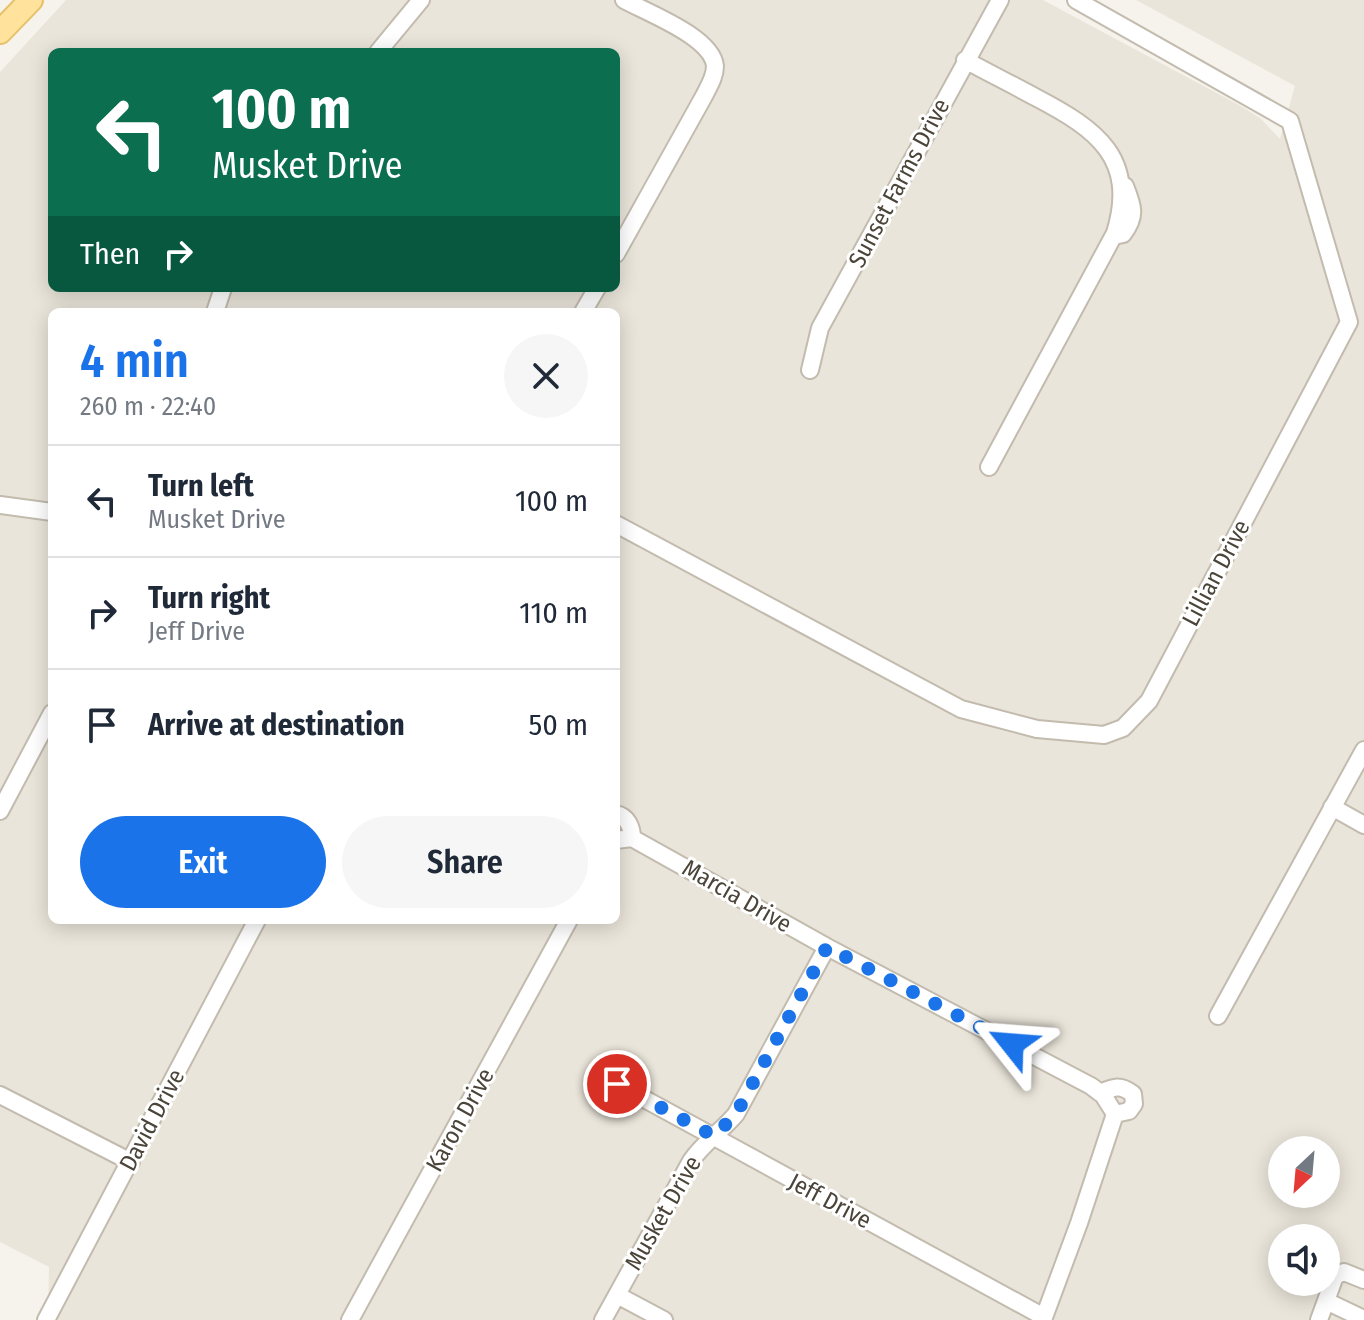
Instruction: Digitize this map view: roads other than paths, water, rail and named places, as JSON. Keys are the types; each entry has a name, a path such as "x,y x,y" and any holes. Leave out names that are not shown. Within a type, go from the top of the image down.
{"main road":[{"path":"0,32 31,0"}],"street":[{"path":"381,48 421,0"},
{"path":"620,247 704,96 715,66 712,54 697,39 624,0"},
{"name":"Sunset Farms Drive","path":"810,370 820,328 1000,0"},
{"name":"Lillian Drive","path":"620,526 961,709 1037,729 1104,735 1123,728 1149,701 1357,325 1290,121 1076,0"},
{"path":"965,60 1078,119 1106,145 1120,177 1121,215 1114,236 989,467"},
{"path":"0,505 48,511"},
{"path":"0,811 48,721"},
{"path":"1218,1016 1364,750"},
{"path":"1332,807 1364,825"},
{"name":"Marcia Drive","path":"620,816 626,818 632,831 624,839 1091,1086 1115,1114"},
{"name":"David Drive","path":"46,1320 255,924"},
{"name":"Karon Drive","path":"350,1320 567,924"},
{"name":"Musket Drive","path":"603,1320 691,1161 701,1146 736,1114 827,947"},
{"name":"Jeff Drive","path":"617,1084 1044,1318"},
{"path":"1044,1318 1115,1114 1129,1111 1134,1104 1133,1094 1122,1087 1100,1093"},
{"path":"0,1095 131,1162"},
{"path":"1319,1320 1335,1276 1344,1272 1364,1280"},
{"path":"617,1295 664,1320"},
{"path":"1326,1301 1364,1319"}]}
